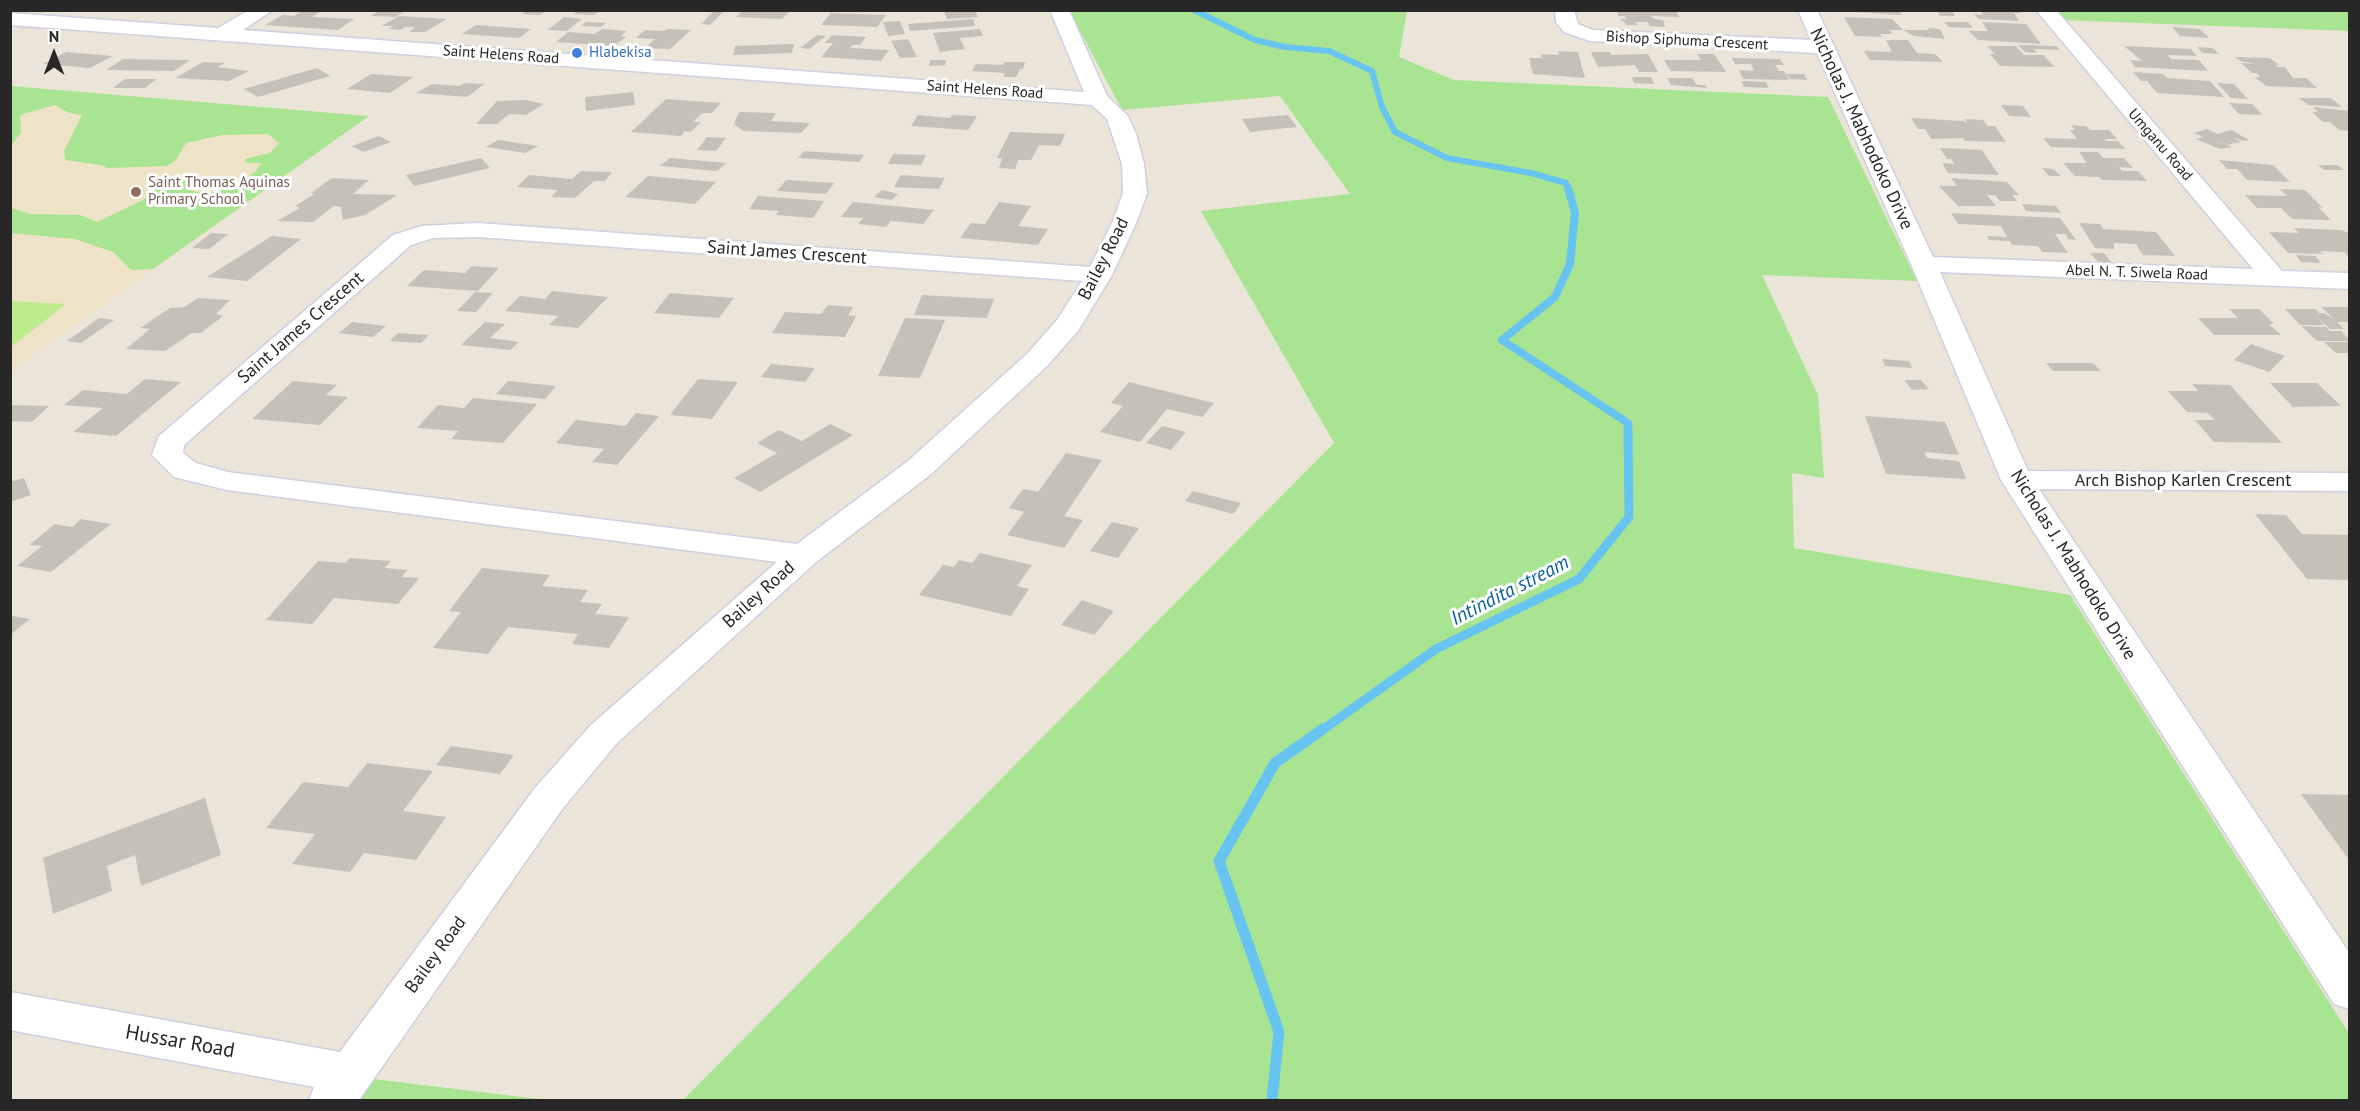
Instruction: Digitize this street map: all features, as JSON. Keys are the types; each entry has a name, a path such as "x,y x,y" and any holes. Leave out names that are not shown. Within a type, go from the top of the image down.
{"street":[{"path":"222,34 264,10"},
{"path":"1059,10 1098,99"},
{"name":"Bishop Siphuma Crescent","path":"1564,10 1566,22 1571,28 1590,35 1824,47"},
{"name":"Nicholas J. Mabhodoko Drive","path":"1807,10 1924,264 2017,480 2349,991"},
{"name":"Umganu Road","path":"2045,10 2275,279"},
{"name":"Saint Helens Road","path":"10,19 1098,99"},
{"name":"Bailey Road","path":"341,1087 549,798 604,734 804,555 919,468 1037,360 1068,325 1099,275 1125,221 1135,193 1133,164 1125,134 1117,116 1098,99"},
{"name":"Saint James Crescent","path":"804,555 228,481 185,470 167,455 170,442 402,240 431,231 478,230 1099,275"},
{"name":"Abel N. T. Siwela Road","path":"1924,264 2349,281"},
{"name":"Arch Bishop Karlen Crescent","path":"2017,480 2349,482"},
{"name":"Hussar Road","path":"10,1011 341,1087"}],"shaded area":[{"name":"Saint Thomas Aquinas Primary School","path":"11,86 369,116 11,371"}],"green space":[{"path":"1069,10 1407,11 1399,57 1454,80 1828,97 1917,281 1762,275 1818,395 1824,478 1792,473 1794,548 2070,595 2350,1035 2349,1100 683,1100 1334,443 1201,211 1350,194 1280,96 1122,110"},
{"path":"2052,11 2349,11 2349,31 2061,20"},
{"path":"11,86 369,116 153,269 131,270 113,252 75,239 11,233 11,208 29,214 80,215 97,222 143,200 156,189 155,182 165,177 182,176 190,182 189,190 206,194 233,187 255,172 261,163 246,163 245,159 270,153 279,143 268,134 222,135 186,143 176,160 167,166 108,168 65,160 64,151 82,115 69,113 55,105 20,115 21,132 11,146"},
{"path":"11,301 66,304 11,347"},
{"path":"373,1079 547,1100 359,1100"}],"building":[{"path":"380,10 407,10 395,17 371,16"},
{"path":"528,10 546,10 540,15 522,14"},
{"path":"578,10 600,10 594,15 574,14"},
{"path":"743,10 790,11 782,19 736,17"},
{"path":"975,10 978,17 947,19 944,11"},
{"path":"1617,10 1676,11 1679,17 1651,16 1654,19 1663,20 1665,27 1649,26 1648,22 1635,22 1638,25 1627,25 1620,19 1626,19 1625,16 1618,16"},
{"path":"1855,10 1899,10 1902,15 1855,12"},
{"path":"1937,10 1952,10 1955,16 1940,16"},
{"path":"1980,10 2019,10 2021,13 2014,13 2019,21 1978,19 1974,14 1983,15"},
{"path":"302,11 320,12 312,17 354,19 338,30 265,25 283,15 294,16"},
{"path":"713,12 723,12 710,25 701,24"},
{"path":"831,13 886,15 877,27 821,25"},
{"path":"399,16 447,19 425,32 409,32 415,27 405,27 400,30 389,29 393,26 381,26"},
{"path":"564,17 582,19 567,31 548,30"},
{"path":"1844,17 1892,19 1903,30 1889,30 1892,34 1880,34 1882,37 1855,36"},
{"path":"973,19 975,26 910,31 908,24"},
{"path":"900,21 905,34 888,36 883,22"},
{"path":"586,22 606,23 601,27 581,26"},
{"path":"1944,22 1968,22 1973,28 1949,27"},
{"path":"1982,22 2026,24 2041,44 1978,40 1969,31 1988,31"},
{"path":"476,25 531,29 519,38 462,34"},
{"path":"2172,27 2200,29 2209,38 2180,36"},
{"path":"1928,28 1940,29 1945,39 1914,36 1903,30 1930,30"},
{"path":"602,29 627,31 621,36 626,37 614,46 556,42 568,32 595,34"},
{"path":"667,29 691,30 670,49 645,48 655,39 636,38 645,30 664,31"},
{"path":"980,29 983,36 960,38 965,49 940,52 933,33"},
{"path":"817,35 826,36 809,49 800,48"},
{"path":"832,35 866,37 860,45 853,45 850,48 889,50 881,61 821,57 833,43 825,43"},
{"path":"908,39 917,57 900,58 891,41"},
{"path":"1886,40 1908,40 1917,53 1935,54 1943,62 1870,60 1864,51 1892,52"},
{"path":"794,44 792,53 733,55 735,46"},
{"path":"2018,45 2056,46 2060,50 2034,49 2037,53 2025,52"},
{"path":"1987,46 2016,46 2024,55 2043,55 2055,67 2000,66 1990,54 1995,54"},
{"path":"2124,46 2191,49 2197,56 2168,55 2171,59 2199,60 2208,71 2135,67 2130,60 2142,61"},
{"path":"2197,47 2213,48 2219,54 2203,53"},
{"path":"1558,51 1578,52 1585,78 1533,74 1529,58 1542,58 1541,54 1559,55"},
{"path":"66,52 113,56 90,68 43,64"},
{"path":"1591,52 1610,52 1611,55 1648,54 1658,72 1639,72 1635,65 1598,67"},
{"path":"1697,54 1714,54 1726,72 1671,71 1664,60 1701,60"},
{"path":"2235,57 2270,58 2279,65 2276,65 2278,67 2285,67 2293,78 2306,78 2317,88 2266,86 2255,77 2260,77 2257,73 2252,73 2241,63 2255,64 2240,61"},
{"path":"1732,58 1780,59 1784,65 1775,65 1779,71 1784,71 1789,80 1743,79 1739,70 1754,71 1751,64 1735,64"},
{"path":"123,59 190,60 174,71 106,70"},
{"path":"930,60 946,60 945,65 929,66"},
{"path":"203,62 225,63 217,67 249,71 229,81 175,78"},
{"path":"1004,62 1025,62 1023,69 1020,69 1016,77 1004,77 1004,73 972,71 976,64 1003,65"},
{"path":"317,68 330,76 258,97 244,89"},
{"path":"2133,72 2163,74 2167,78 2210,81 2224,97 2157,93 2147,81 2141,81"},
{"path":"371,74 413,77 390,93 347,89"},
{"path":"1786,74 1804,74 1807,80 1790,79"},
{"path":"1632,77 1651,77 1654,84 1634,83"},
{"path":"1667,78 1692,78 1697,85 1705,85 1707,88 1671,85"},
{"path":"125,79 157,79 145,88 113,88"},
{"path":"1741,81 1766,82 1769,88 1744,87"},
{"path":"464,83 484,84 467,97 416,93 432,84 460,86"},
{"path":"2217,83 2234,84 2248,99 2231,98"},
{"path":"633,92 635,105 586,111 585,97"},
{"path":"2299,98 2331,98 2342,107 2308,105"},
{"path":"666,99 721,103 712,113 702,113 693,122 701,122 691,132 685,131 681,136 631,132"},
{"path":"525,100 544,104 526,115 509,114 497,124 476,124 497,101"},
{"path":"2229,103 2252,104 2263,115 2239,114"},
{"path":"2001,105 2023,106 2031,117 2009,116"},
{"path":"2313,107 2350,111 2350,131 2339,130 2330,122 2323,122 2312,112 2318,112"},
{"path":"739,112 776,113 771,121 810,123 801,133 743,131 734,124"},
{"path":"918,115 950,118 952,115 977,116 968,130 911,126"},
{"path":"1288,115 1297,127 1250,132 1242,119"},
{"path":"1911,118 1967,123 1965,119 1983,120 1988,126 1995,126 2006,142 1965,141 1963,138 1931,139 1925,129 1918,129"},
{"path":"2071,125 2086,126 2090,130 2109,130 2117,139 2105,139 2106,141 2118,141 2125,149 2051,147 2043,138 2077,139 2070,130 2075,130"},
{"path":"2207,129 2218,134 2231,130 2249,140 2233,138 2241,142 2236,143 2223,138 2234,143 2229,145 2216,140 2232,147 2220,149 2196,139 2203,137 2194,133"},
{"path":"1010,132 1065,134 1060,146 1039,145 1031,160 1018,160 1015,169 999,168 1002,158 997,158"},
{"path":"379,136 391,142 364,152 352,146"},
{"path":"707,137 726,138 716,151 697,150"},
{"path":"498,140 538,146 526,153 486,147"},
{"path":"1940,148 1982,150 1999,175 1948,173 1942,163 1955,164 1951,159 1947,159"},
{"path":"804,151 864,155 859,162 798,158"},
{"path":"2079,152 2098,152 2103,158 2124,158 2133,168 2119,167 2122,171 2138,171 2147,181 2102,180 2099,177 2075,176 2063,163 2087,163"},
{"path":"893,154 926,155 921,165 888,164"},
{"path":"481,158 490,168 414,186 406,175"},
{"path":"670,158 726,163 717,171 660,166"},
{"path":"2219,160 2273,165 2290,182 2247,180 2237,169 2227,169"},
{"path":"2318,165 2337,165 2344,170 2324,170"},
{"path":"2042,168 2053,169 2061,176 2049,176"},
{"path":"581,171 612,172 605,181 594,181 575,198 551,197 558,190 517,187 529,175 572,179"},
{"path":"901,175 945,178 939,189 894,187"},
{"path":"648,176 716,182 695,204 625,197"},
{"path":"332,178 369,180 353,194 397,195 365,215 343,220 341,207 334,206 313,222 277,221 300,208 295,206 314,194 311,193"},
{"path":"1951,178 2007,182 2019,195 2012,195 2017,201 2000,201 1995,195 1987,195 1996,206 1958,206 1939,186 1957,186"},
{"path":"786,180 834,183 826,194 777,191"},
{"path":"2280,189 2305,190 2323,208 2318,207 2331,220 2292,219 2281,208 2257,208 2245,195 2287,196"},
{"path":"882,190 899,194 891,200 874,197"},
{"path":"758,196 824,201 813,218 776,215 779,211 749,209"},
{"path":"853,202 934,210 923,224 891,221 886,227 858,224 863,218 841,217"},
{"path":"999,202 1031,206 1018,226 1048,229 1038,245 960,238 971,223 985,224"},
{"path":"2022,204 2056,206 2061,213 2026,211"},
{"path":"1951,213 2060,218 2076,240 2068,239 2066,234 2055,234 2068,253 2042,252 2038,246 2012,245 2010,241 1989,240 1987,236 2007,237 2001,226 1958,224"},
{"path":"2079,223 2100,224 2103,229 2156,232 2175,256 2143,255 2136,244 2114,243 2114,249 2095,248"},
{"path":"2294,228 2342,230 2350,234 2350,258 2344,252 2288,253 2269,232 2299,233"},
{"path":"211,233 228,234 209,249 192,248"},
{"path":"272,236 301,239 247,281 207,277"},
{"path":"2090,253 2104,253 2111,262 2098,262"},
{"path":"2296,255 2315,256 2321,263 2301,262"},
{"path":"472,266 499,268 478,291 407,286 424,270 465,273"},
{"path":"552,291 608,297 578,328 549,325 558,316 505,311 520,296 545,299"},
{"path":"475,292 493,293 476,312 457,311"},
{"path":"670,293 734,298 719,318 654,313"},
{"path":"922,295 994,299 987,318 914,315"},
{"path":"198,298 230,300 216,314 223,316 201,333 192,333 165,351 126,349 150,329 140,328 170,308 184,307"},
{"path":"828,305 853,307 848,315 856,316 845,337 772,333 785,312 821,314"},
{"path":"2321,307 2350,307 2350,322 2337,322 2344,329 2330,329 2319,319 2324,325 2300,325 2285,309 2316,309 2319,313 2324,313 2335,320"},
{"path":"2229,309 2259,309 2274,324 2269,324 2281,335 2214,335 2198,318 2238,318"},
{"path":"99,318 114,320 81,343 67,341"},
{"path":"905,318 945,320 920,378 878,376"},
{"path":"352,322 386,326 373,337 339,333"},
{"path":"485,322 505,324 490,338 519,342 510,350 461,345"},
{"path":"2301,326 2326,327 2330,331 2341,331 2350,341 2317,341"},
{"path":"398,333 429,335 421,343 390,341"},
{"path":"2324,342 2350,342 2350,353 2336,353"},
{"path":"2251,344 2285,356 2269,372 2234,360"},
{"path":"1882,359 1909,361 1912,368 1885,366"},
{"path":"2046,363 2093,363 2101,371 2053,371"},
{"path":"771,364 815,368 805,382 761,377"},
{"path":"145,379 181,382 116,436 73,432 103,408 64,405 83,390 127,394"},
{"path":"698,379 738,382 712,419 670,415"},
{"path":"1904,380 1921,380 1929,389 1912,390"},
{"path":"293,381 337,385 326,395 348,397 320,425 252,419"},
{"path":"508,381 556,386 545,399 496,394"},
{"path":"1129,382 1214,403 1202,417 1167,409 1140,442 1100,432 1123,406 1111,403"},
{"path":"2270,383 2317,383 2341,406 2293,407"},
{"path":"2192,384 2230,385 2282,443 2214,442 2195,420 2215,420 2208,413 2187,412 2168,391 2198,391"},
{"path":"473,398 537,404 503,443 451,439 458,431 417,428 438,405 464,408"},
{"path":"10,405 49,406 32,422 10,421"},
{"path":"636,413 659,416 617,465 592,462 604,449 556,443 576,420 625,426"},
{"path":"1865,416 1945,422 1959,455 1924,452 1927,458 1959,461 1966,479 1886,474"},
{"path":"830,424 853,435 760,492 734,478 777,453 757,443 779,430 802,441"},
{"path":"1162,426 1186,432 1171,450 1146,443"},
{"path":"1066,453 1102,460 1064,516 1083,520 1064,548 1007,535 1024,512 1009,508 1023,489 1038,492"},
{"path":"24,478 31,495 10,502 10,482"},
{"path":"1193,491 1241,503 1233,514 1185,501"},
{"path":"2255,514 2286,515 2302,534 2350,535 2350,580 2307,579"},
{"path":"81,519 111,524 51,572 17,566 42,546 29,545 55,524 72,527"},
{"path":"1112,522 1139,528 1118,558 1090,551"},
{"path":"980,553 1032,565 1017,586 1029,589 1011,616 919,595 943,565 954,567 959,560 972,563"},
{"path":"350,558 391,561 385,568 407,570 402,577 419,578 398,604 334,598 312,624 266,620 318,561 345,563"},
{"path":"482,568 550,575 542,586 588,590 580,602 602,604 595,614 629,617 609,648 572,644 578,634 508,627 488,654 433,648 461,612 449,611"},
{"path":"1082,600 1114,611 1094,635 1061,625"},
{"path":"10,617 30,619 10,635"},
{"path":"451,746 514,755 500,774 436,765"},
{"path":"367,763 433,771 403,811 446,817 416,860 364,853 350,872 292,864 315,834 266,828 303,782 348,787"},
{"path":"2301,794 2350,795 2350,857 2347,857"},
{"path":"205,798 221,855 141,886 135,855 107,866 112,891 53,914 43,858"}],"waterway":[{"name":"Intindita stream","path":"1194,10 1255,40 1285,47 1329,51 1372,71 1382,107 1395,132 1447,158 1531,173 1566,183 1568,190"},
{"name":"Intindita stream","path":"1568,188 1575,213 1570,264 1555,297 1502,340 1628,423 1628,427"},
{"name":"Intindita stream","path":"1321,731 1436,649 1579,579 1629,517 1628,427"},
{"name":"Intindita stream","path":"1272,1100 1279,1032 1219,861 1275,763 1323,729"}],"place":[{"name":"Hlabekisa","path":"577,53"},
{"name":"Saint Thomas Aquinas Primary School","path":"136,192"}]}
